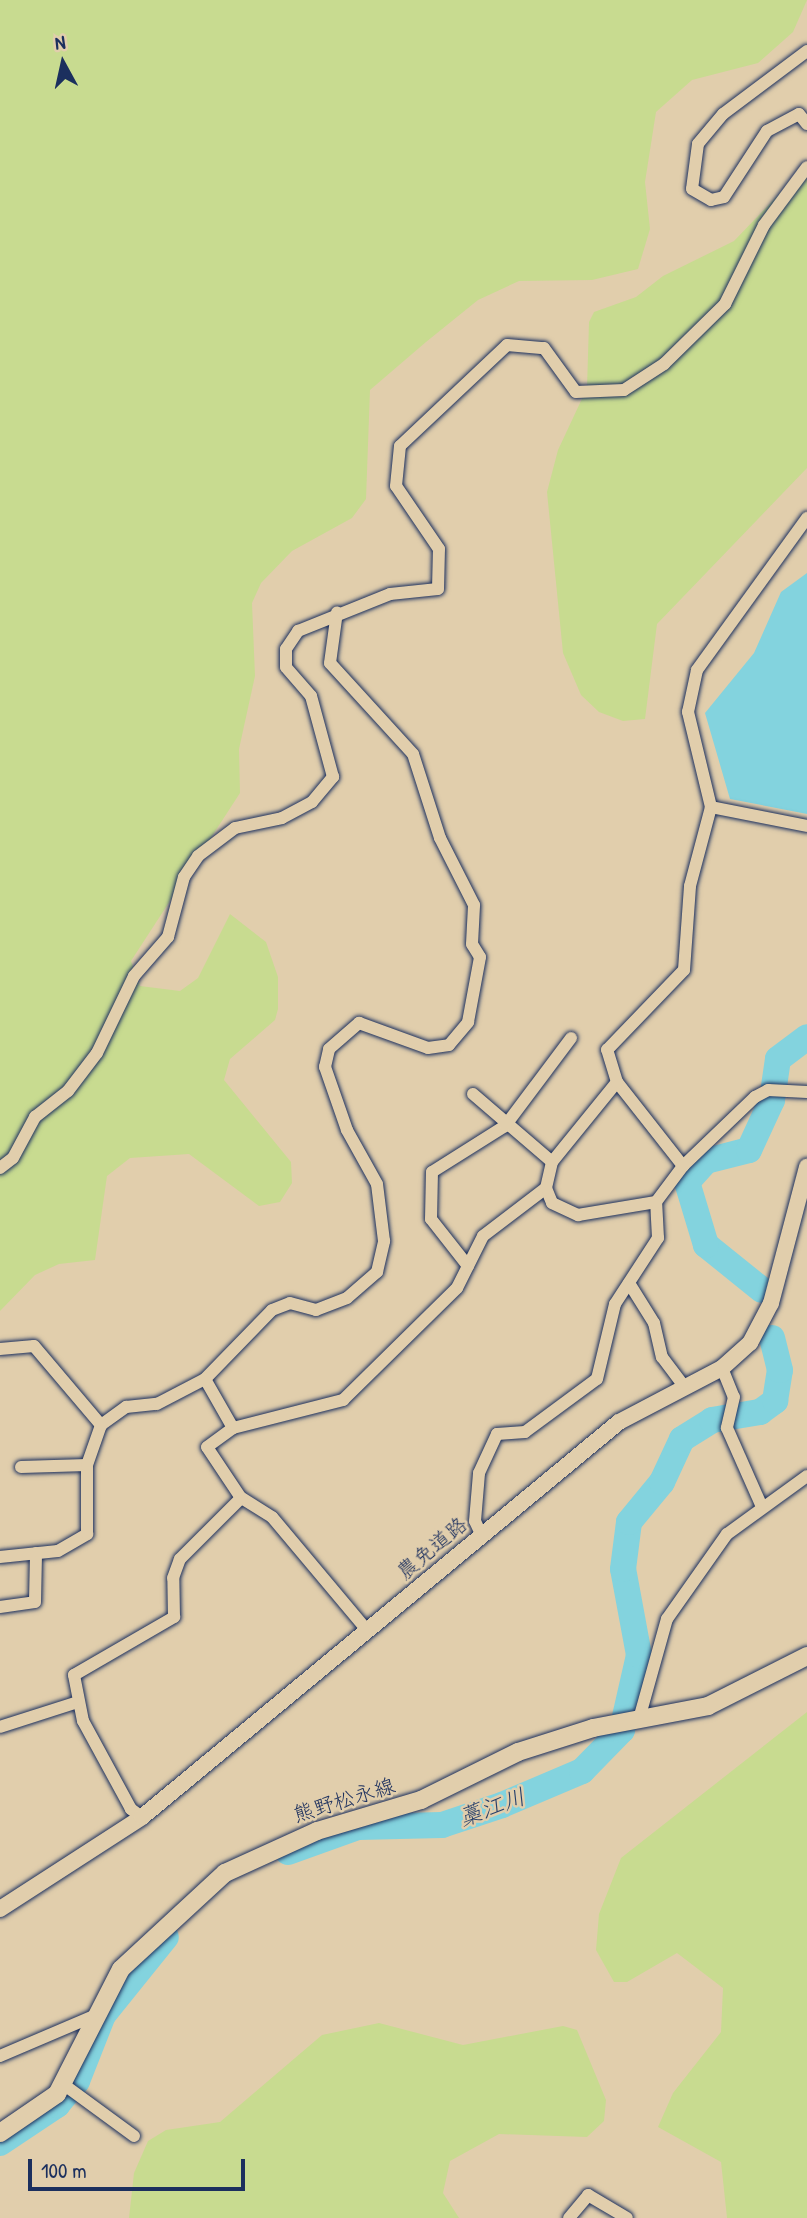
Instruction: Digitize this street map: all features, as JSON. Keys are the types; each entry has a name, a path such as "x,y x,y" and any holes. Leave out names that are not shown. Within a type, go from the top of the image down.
{"main road":[{"name":"熊野松永線","path":"0,2133 69,2088 94,2016 121,1969 154,1934 225,1873 264,1851 421,1800 517,1752 628,1721 708,1706 807,1656"}],"street":[{"path":"807,51 723,114 698,144 692,189 710,200 723,197 768,131 799,114 807,124"},
{"path":"0,1168 13,1158 35,1117 68,1091 97,1052 134,976 168,937 184,877 198,856 235,828 282,818 312,802 333,777 311,696 286,667 286,649 298,631 337,612 390,594 438,589 439,549 396,486 394,465 400,446 495,350 533,344 544,348 576,392 624,390 664,363 725,304 764,225 807,167"},
{"path":"683,1166 617,1082 607,1050 684,971 690,886 710,807 688,712 697,670 807,518"},
{"path":"0,1557 58,1551 87,1534 87,1465 101,1425 126,1407 157,1405 205,1380 272,1310 290,1303 316,1310 347,1298 377,1272 384,1241 377,1184 347,1130 325,1067 329,1049 359,1023 428,1048 449,1045 468,1022 480,957 472,944 474,905 440,838 413,754 330,663 337,612"},
{"path":"710,807 807,826"},
{"path":"468,1266 431,1219 432,1172 505,1126 571,1038"},
{"path":"617,1082 552,1162 546,1188 552,1203 579,1215 656,1202"},
{"path":"481,1534 475,1521 479,1473 497,1434 525,1432 597,1379 615,1304 658,1238 656,1202 683,1166 773,1091 807,1092"},
{"path":"472,1094 505,1126 552,1162"},
{"name":"農免道路","path":"0,1909 142,1817 619,1422 722,1368 750,1343 771,1303 807,1167"},
{"path":"366,1629 272,1517 240,1498 207,1447 233,1428 343,1400 457,1288 483,1236 546,1188"},
{"path":"629,1283 654,1323 663,1357 685,1388"},
{"path":"0,1349 34,1346 101,1425"},
{"path":"722,1368 734,1397 730,1416 762,1507"},
{"path":"205,1380 233,1428"},
{"path":"21,1467 87,1465"},
{"path":"628,1721 667,1619 727,1534 807,1476"},
{"path":"142,1817 131,1809 78,1702 74,1675 174,1617 173,1578 180,1559 240,1498"},
{"path":"0,1607 35,1602 36,1553"},
{"path":"0,1727 78,1702"},
{"path":"0,2056 94,2016"},
{"path":"69,2088 134,2136"},
{"path":"569,2218 588,2196 627,2218"}],"green space":[{"path":"0,0 807,0 793,32 758,63 692,80 656,112 645,182 650,229 638,269 592,280 519,281 478,300 370,390 366,499 352,518 292,551 261,583 252,603 255,676 239,749 240,793 131,961 140,986 180,991 198,978 230,914 266,942 278,977 278,1009 275,1020 230,1059 224,1080 291,1162 292,1183 280,1202 259,1206 189,1154 130,1158 107,1176 95,1260 59,1264 35,1275 0,1311"},
{"path":"807,165 807,468 657,624 645,719 623,721 599,712 581,695 563,653 547,492 558,450 587,388 589,322 594,312 636,297 663,276 734,241"},
{"path":"807,1712 807,2218 727,2218 721,2162 658,2127 673,2093 721,2032 723,1988 677,1953 627,1982 614,1982 596,1950 599,1914 621,1858"},
{"path":"379,2023 463,2045 563,2026 577,2030 606,2100 604,2121 587,2137 499,2134 450,2161 443,2193 459,2218 129,2218 134,2173 148,2141 166,2130 220,2122 322,2035"}],"water":[{"path":"807,573 807,814 730,799 705,713 754,653 781,592"}],"waterway":[{"name":"藁江川","path":"762,1290 706,1245 687,1182 706,1161 749,1150 772,1100 778,1059 807,1037"},
{"name":"藁江川","path":"288,1852 358,1827 442,1825 502,1805 582,1771 622,1730 639,1655 623,1569 629,1522 662,1482 682,1439 712,1420 760,1412 775,1401 780,1370 772,1338"},
{"name":"藁江川","path":"0,2143 57,2105 77,2081 103,2015 166,1937"}]}
